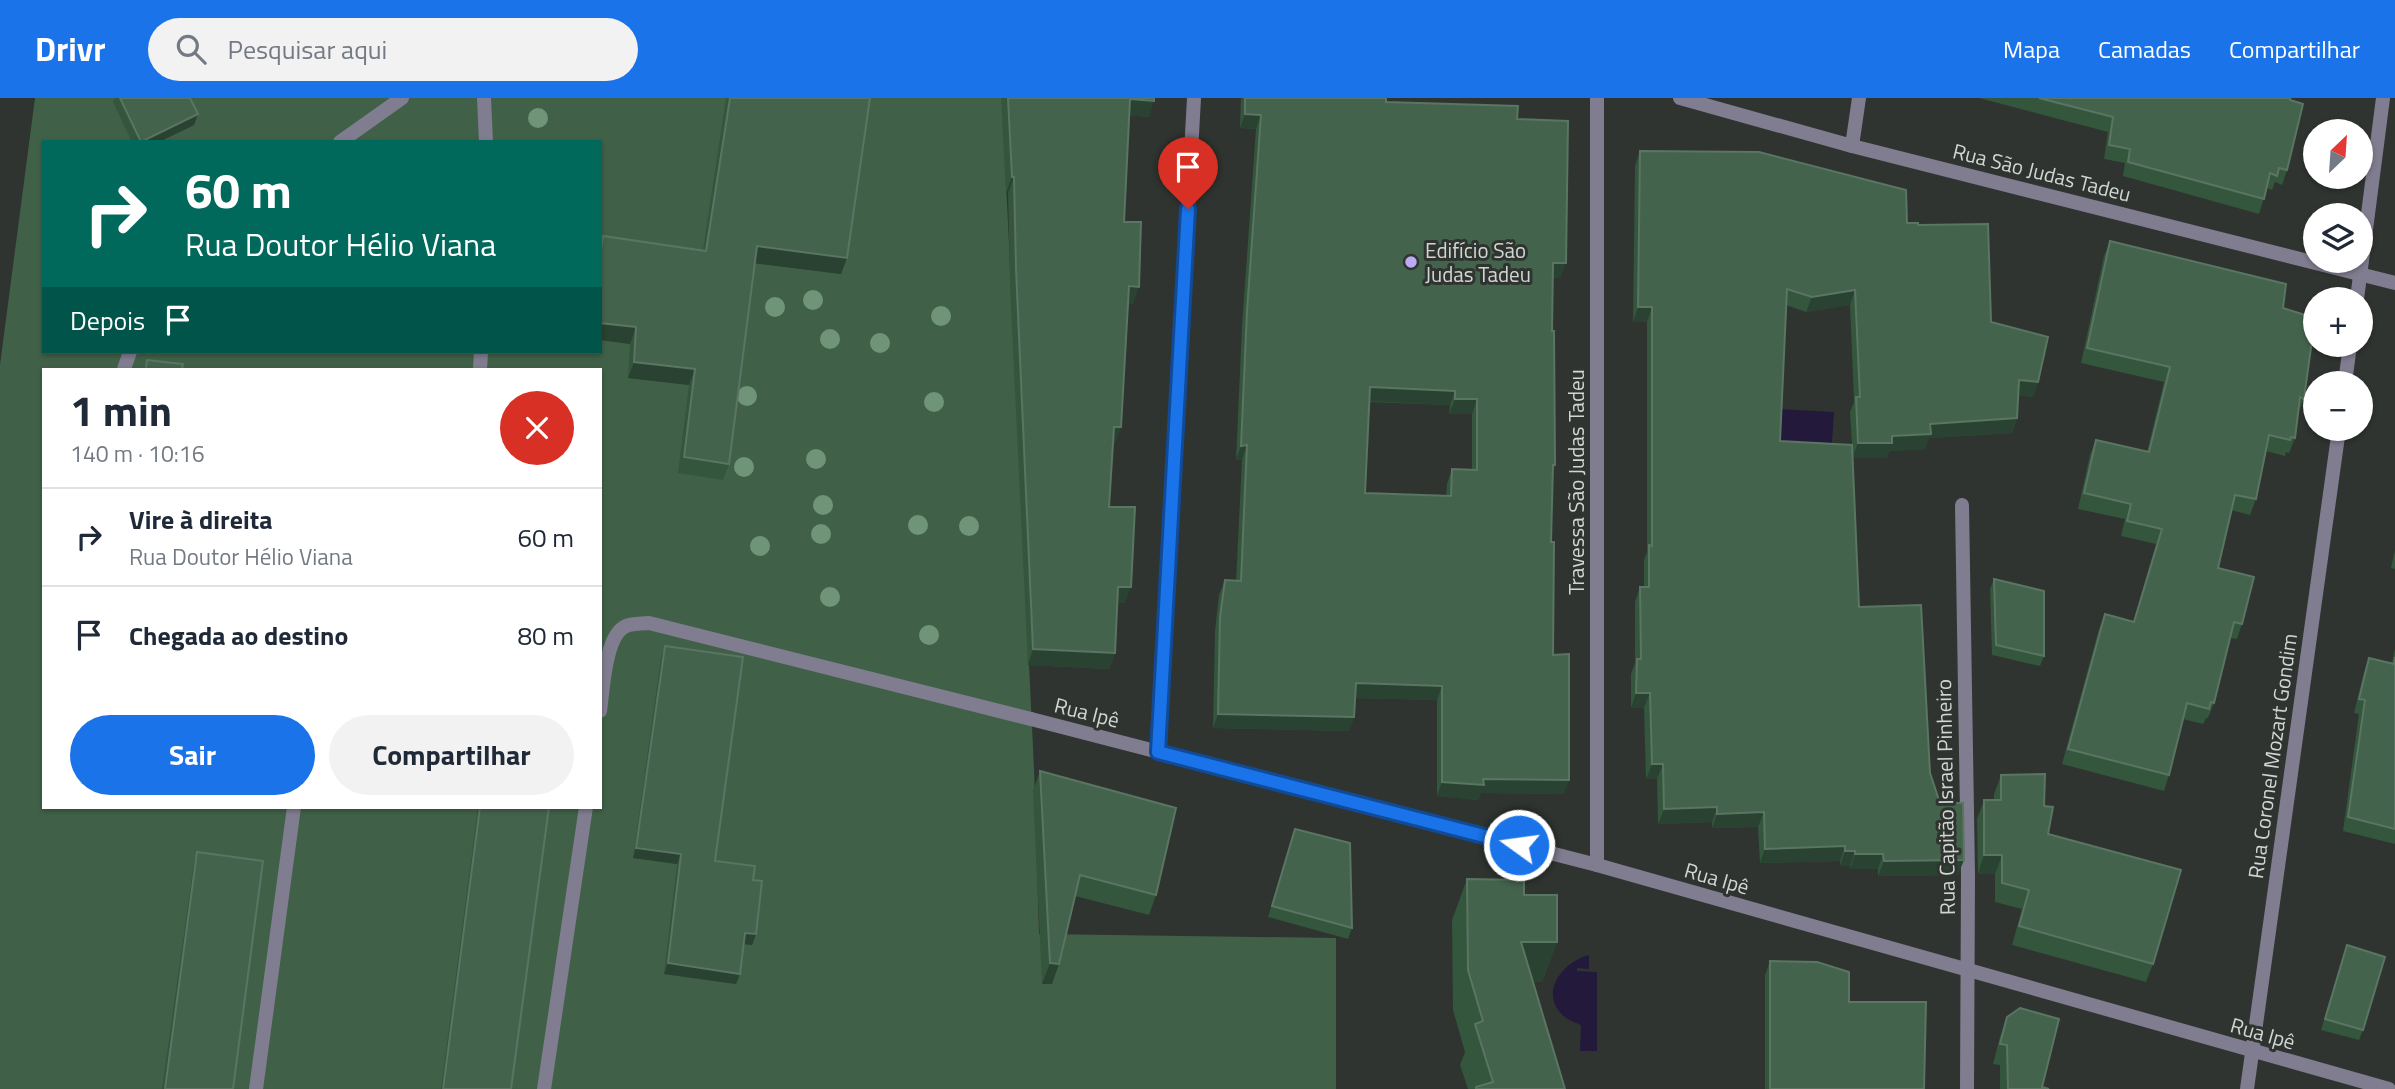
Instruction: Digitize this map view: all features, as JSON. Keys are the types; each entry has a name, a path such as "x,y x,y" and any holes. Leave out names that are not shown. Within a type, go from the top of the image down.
{"street":[{"path":"343,140 402,98"},
{"path":"484,98 486,140"},
{"path":"1158,752 1194,98"},
{"name":"Travessa São Judas Tadeu","path":"1597,98 1597,865"},
{"name":"Rua São Judas Tadeu","path":"1680,98 1852,146 2395,283"},
{"path":"1852,146 1859,98"},
{"path":"2358,287 2383,98"},
{"name":"Rua Coronel Mozart Gondim","path":"2247,1089 2337,441"},
{"name":"Rua Capitão Israel Pinheiro","path":"1962,505 1969,970 1967,1089"},
{"name":"Rua Ipê","path":"602,697 609,651 614,638 628,625 649,623 1597,865 2389,1089"},
{"path":"256,1089 294,809"},
{"path":"544,1089 586,809"}],"green space":[{"path":"35,98 1002,98 1034,769 1039,934 1336,938 1336,1089 0,1089 0,365"}],"shaded area":[{"path":"1780,409 1834,412 1832,443 1778,441"},
{"path":"1589,955 1589,969 1577,968 1577,971 1597,972 1597,1051 1580,1051 1581,1025 1566,1018 1558,1009 1553,1000 1553,990 1562,972"}],"building":[{"path":"120,98 190,98 198,114 140,140"},
{"path":"730,98 870,98 847,258 757,246 729,464 684,457 695,369 634,362 636,327 602,323 603,236 706,251"},
{"path":"1008,98 1154,98 1154,101 1130,99 1124,222 1141,222 1139,287 1129,286 1121,427 1114,427 1109,507 1135,507 1131,587 1118,587 1115,653 1033,649 1014,177"},
{"path":"1245,98 1386,98 1386,102 1518,106 1517,119 1568,121 1566,263 1553,263 1555,465 1551,542 1554,542 1553,655 1569,654 1569,780 1483,779 1484,785 1442,782 1442,686 1356,683 1354,717 1218,714 1220,617 1225,580 1241,581 1247,445 1241,446 1247,311 1261,115 1245,114","holes":["1370,387 1455,391 1455,399 1477,399 1477,470 1452,469 1451,496 1365,493"]},
{"path":"2039,98 2290,98 2303,104 2287,170 2279,168 2277,176 2270,173 2264,199 2128,162 2130,149 2109,145 2113,117"},
{"path":"1640,151 1759,152 1906,190 1907,223 1988,224 1991,322 2048,337 2038,382 2019,380 2017,418 1930,424 1931,434 1892,436 1892,443 1858,443 1856,397 1860,397 1855,290 1812,297 1787,289 1780,441 1852,445 1859,607 1921,605 1930,773 1940,803 1963,803 1964,860 1884,861 1883,854 1855,854 1855,851 1845,851 1845,846 1765,849 1764,812 1717,814 1717,807 1664,809 1663,764 1652,764 1650,693 1636,693 1637,659 1641,659 1640,587 1649,587 1649,545 1652,546 1652,307 1638,307"},
{"path":"2110,241 2286,284 2283,308 2303,314 2303,357 2310,357 2308,371 2303,371 2303,398 2300,397 2295,438 2291,437 2290,440 2269,435 2256,499 2235,495 2218,568 2254,577 2242,624 2234,622 2214,703 2211,702 2209,709 2187,703 2169,775 2068,749 2105,614 2134,622 2162,529 2127,521 2131,504 2084,493 2096,440 2149,452 2170,367 2087,348"},
{"path":"147,360 183,364 182,368 146,368"},
{"path":"1994,579 2044,591 2044,656 1996,645"},
{"path":"665,646 743,657 715,861 755,866 753,880 762,881 756,934 745,933 740,974 668,963 681,854 636,848"},
{"path":"2395,657 2395,829 2348,817 2365,700 2359,699 2369,658 2394,664"},
{"path":"1040,771 1176,808 1156,895 1080,875 1059,964 1050,963"},
{"path":"2045,774 2044,806 2053,807 2048,834 2181,870 2153,964 2019,926 2029,890 2002,883 2002,855 1984,855 1984,800 2001,800 2001,775"},
{"path":"480,809 549,809 511,1089 443,1089"},
{"path":"1295,829 1350,843 1352,928 1272,906"},
{"path":"197,852 263,861 233,1089 165,1089"},
{"path":"1467,879 1524,880 1524,895 1557,895 1557,942 1521,942 1565,1089 1476,1089 1493,1082 1475,1024 1483,1021 1468,970"},
{"path":"2347,945 2385,957 2363,1030 2325,1019"},
{"path":"1770,961 1817,962 1849,972 1849,1002 1926,1002 1924,1089 1770,1089"},
{"path":"2020,1008 2059,1019 2042,1087 2049,1089 2008,1089 2007,1045 2000,1044 2007,1017"}],"place":[{"name":"Edifício São Judas Tadeu","path":"1411,262"}],"route":[{"path":"1188,209 1158,752 1519,845"}]}
